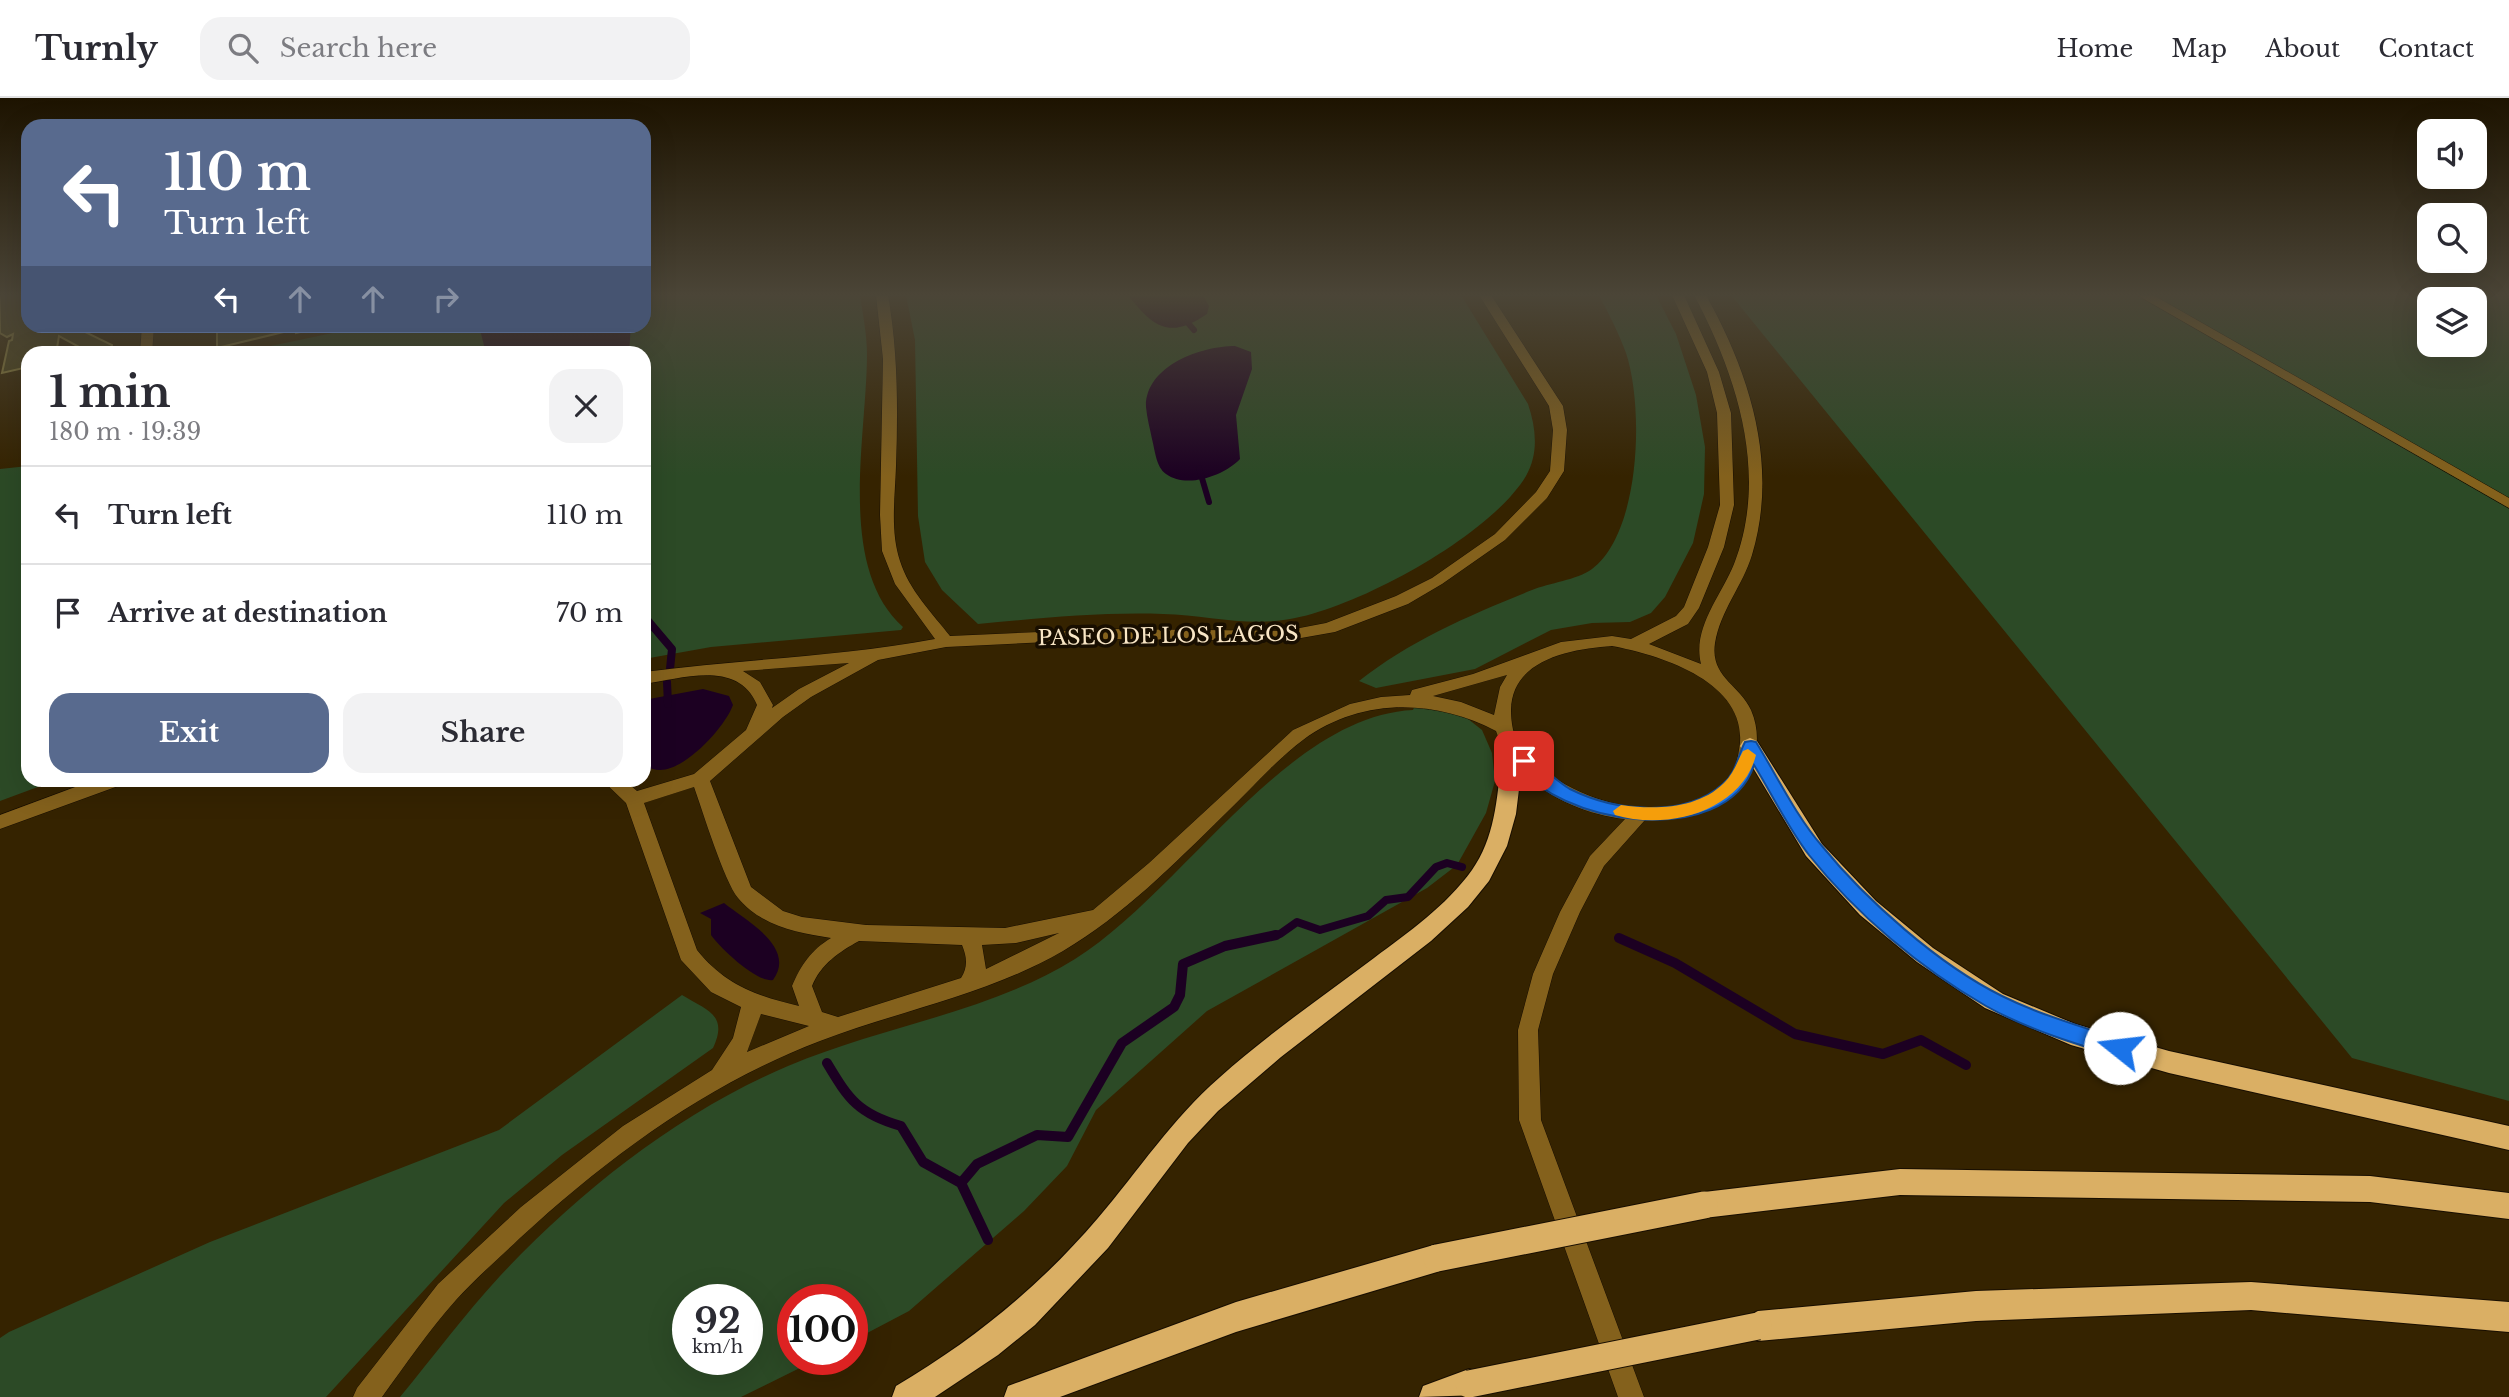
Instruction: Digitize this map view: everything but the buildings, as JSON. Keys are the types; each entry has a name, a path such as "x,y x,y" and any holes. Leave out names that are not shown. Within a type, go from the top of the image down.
{"highway":[{"path":"907,1397 996,1338 1058,1284 1134,1194 1165,1150 1208,1104 1256,1062 1419,937 1452,907 1481,875 1498,843 1509,738"},
{"path":"1751,746 1814,850 1868,908 1925,955 1994,1001 2071,1034 2169,1062 2509,1138"},
{"path":"1019,1397 1236,1317 1437,1258 1704,1205 1900,1182 2370,1189 2509,1206"},
{"path":"1434,1397 1469,1384 1758,1326 1976,1306 2251,1296 2509,1317"}],"street":[{"path":"890,356 887,514 892,560 901,581 946,642"},
{"name":"PASEO DE LOS LAGOS","path":"651,677 717,668 877,654 946,642 1109,634 1254,638 1307,633 1361,617 1437,581 1500,537 1542,495 1557,471 1560,430 1556,406 1524,356"},
{"path":"1635,644 1682,620 1691,608 1716,547 1727,505 1724,413 1706,356"},
{"path":"1714,679 1707,643 1745,554 1754,509 1756,461 1750,416 1738,374 1729,356"},
{"path":"2249,356 2509,504"},
{"path":"366,1397 447,1292 525,1218 627,1134 719,1075 836,1025 1008,970 1041,953 1105,912 1305,730 1357,707 1477,679 1532,660 1549,651 1579,643 1635,644 1691,663 1714,679 1734,699 1747,722 1751,746 1745,769 1729,789 1705,804 1675,812 1640,814 1601,807 1564,793 1534,773 1509,738 1482,714 1430,699 1398,698"},
{"name":"PASEO DE LOS LAGOS","path":"634,799 701,779 748,736 805,693 877,654"},
{"path":"1509,738 1502,712 1507,690 1519,671 1532,660"},
{"name":"PASEO DE LOS LAGOS","path":"717,668 739,675 762,695 765,705 761,719 748,736"},
{"path":"701,779 743,891 752,901 781,919 799,925 860,931 1007,936 1046,929 1105,912"},
{"path":"0,822 96,787"},
{"path":"619,787 634,799 688,954 701,973 720,989 752,1002 836,1025"},
{"path":"1631,1397 1530,1120 1528,1030 1543,974 1570,912 1597,861 1640,814"},
{"path":"814,1018 802,986 807,972 816,957 860,931"},
{"path":"968,936 977,955 976,972 968,984"},
{"path":"719,1075 741,1050 749,1028 752,1002"}],"green space":[{"path":"651,356 867,356 861,461 862,536 869,571 882,601 903,627 901,630 711,647 651,658"},
{"path":"915,356 1498,356 1528,404 1533,422 1533,458 1526,476 1508,499 1483,522 1453,545 1385,585 1318,612 1290,619 1258,622 1179,615 1117,614 978,624 942,590 925,562 918,516"},
{"path":"1627,356 1683,356 1696,395 1705,447 1704,494 1693,543 1665,597 1651,613 1630,622 1592,623 1551,630 1475,669 1376,688 1359,681 1399,653 1464,619 1532,590 1571,579 1592,569 1608,551 1621,527 1629,499 1636,435 1632,376"},
{"path":"1780,356 2509,356 2509,1101 2352,1058"},
{"path":"21,467 21,787 38,787 0,801 0,469"},
{"path":"1415,705 1463,715 1482,730 1492,753 1495,781 1486,813 1457,865 1427,888 1207,1011 1096,1110 1067,1166 1024,1211 909,1311 868,1333 868,1284 777,1284 777,1375 786,1375 741,1397 400,1397 474,1305 531,1244 598,1184 670,1130 747,1085 788,1066 1007,993 1075,959 1115,930 1278,774 1322,742 1366,720 1413,710"},
{"path":"682,995 707,1009 717,1020 717,1037 713,1048 562,1155 504,1203 326,1397 0,1397 0,1338 9,1332 210,1242 499,1130"}],"shaded area":[{"path":"1189,356 1251,356 1252,369 1236,415 1240,459 1224,471 1194,480 1174,478 1160,467 1146,411 1148,393 1155,380 1177,361"},
{"path":"703,689 729,696 733,705 722,724 703,746 681,763 660,770 651,769 651,699"},
{"path":"724,903 755,926 774,946 779,968 773,980 749,971 730,956 711,935 711,919 700,913"}],"waterway":[{"path":"1199,468 1209,502"},
{"path":"651,624 672,649 670,669"},
{"path":"667,682 668,704"},
{"path":"1276,935 1297,922 1320,930 1368,916 1386,900 1408,897 1436,867 1447,863 1462,867"},
{"path":"961,1183 977,1164 1037,1135 1068,1137 1122,1043 1174,1007 1180,995 1183,964 1225,946 1276,935"},
{"path":"1268,937 1276,935"},
{"path":"1619,938 1675,963 1795,1034 1883,1054 1921,1040 1966,1065"},
{"path":"827,1063 856,1104 875,1116 901,1126 923,1162 961,1183"},
{"path":"961,1183 988,1240"}],"slow traffic":[{"path":"1621,811 1640,814 1675,812 1705,804 1729,789 1745,769 1748,755"}],"route":[{"path":"1524,761 1534,773 1564,793 1601,807 1640,814 1675,812 1705,804 1729,789 1745,769 1751,746 1814,850 1868,908 1925,955 1994,1001 2071,1034 2120,1048"}]}
